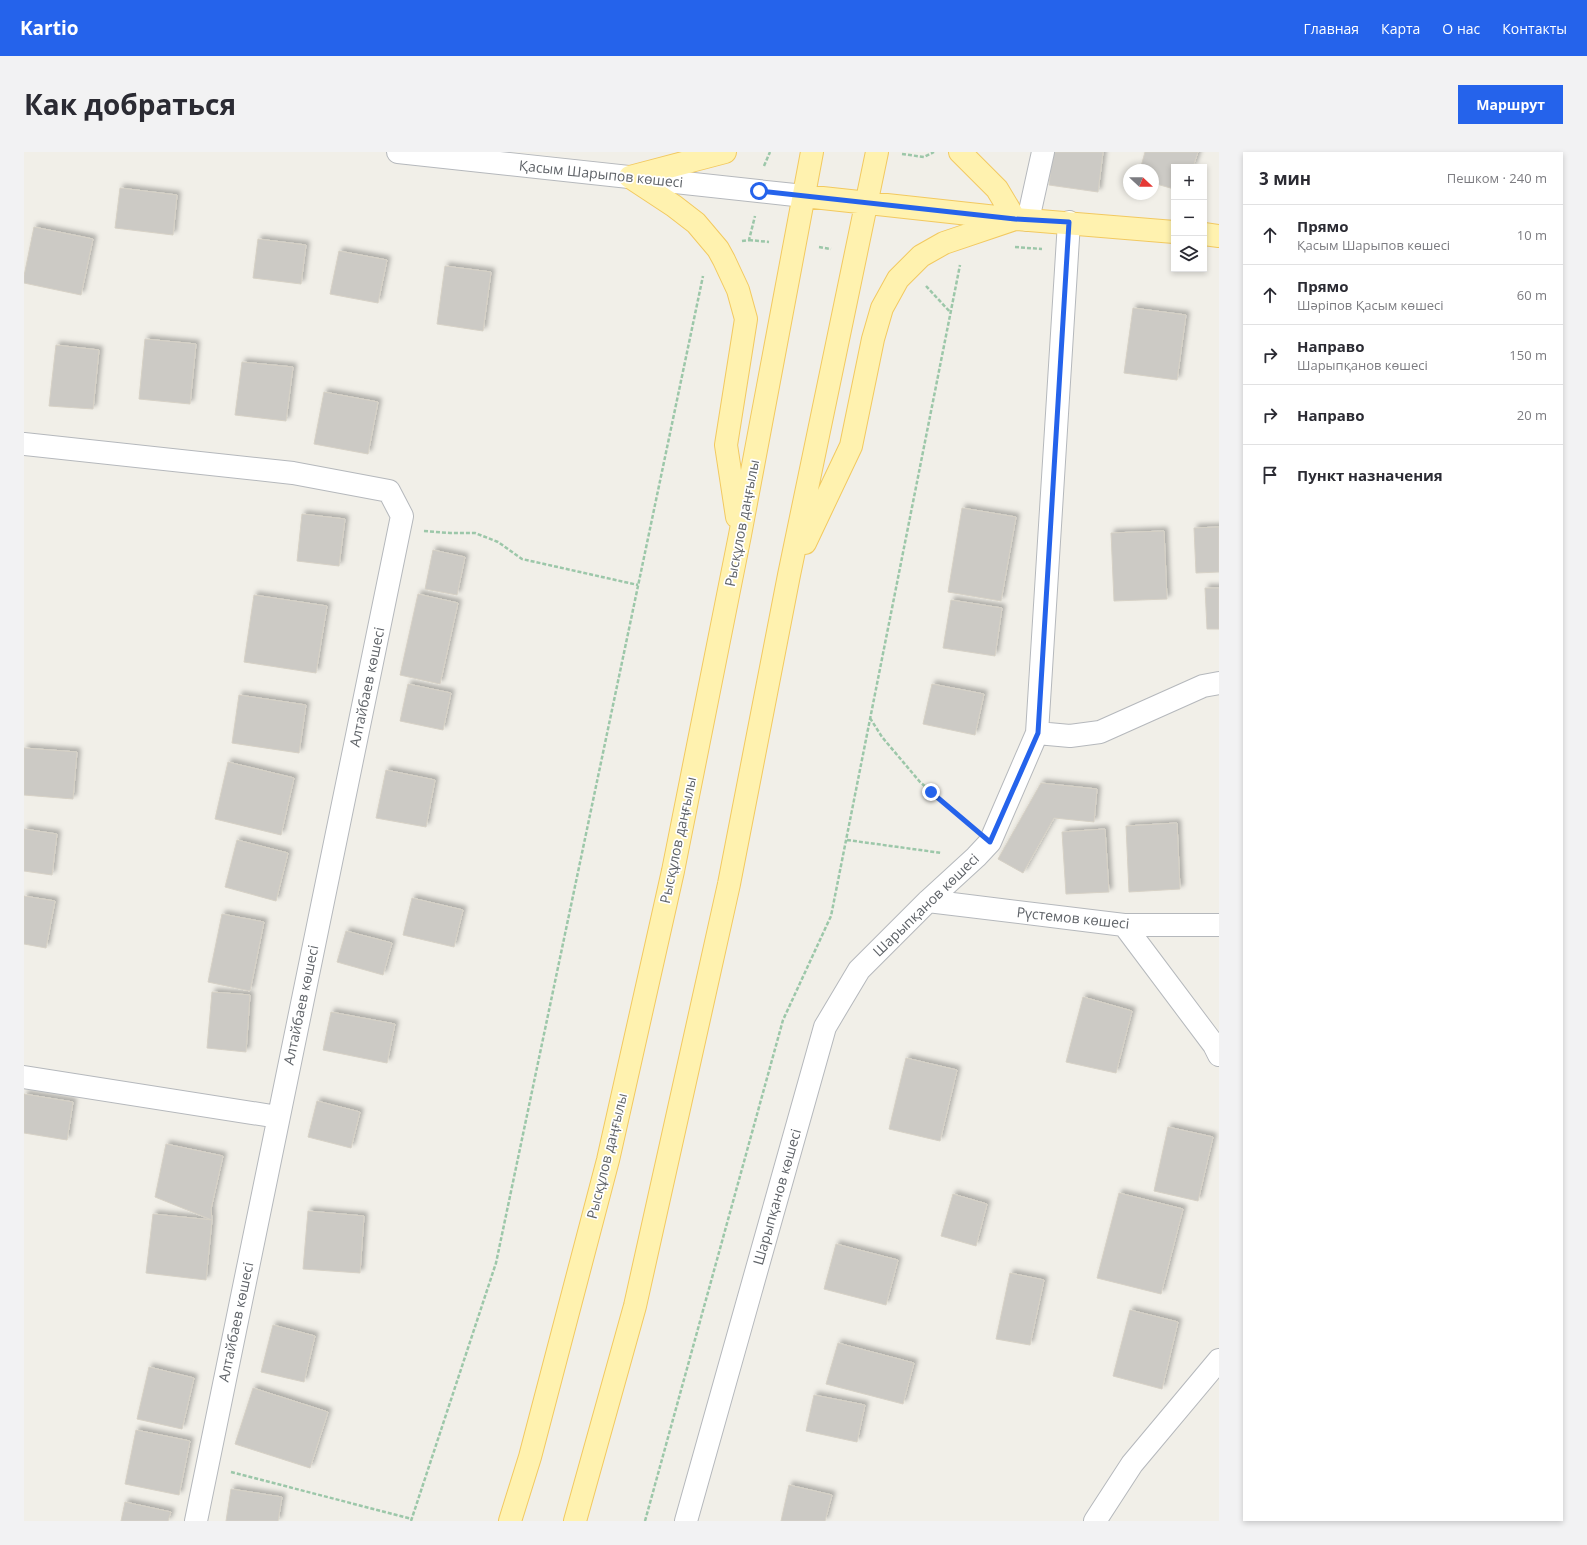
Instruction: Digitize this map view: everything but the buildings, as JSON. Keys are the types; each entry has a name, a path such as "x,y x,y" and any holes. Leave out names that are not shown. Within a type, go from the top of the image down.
{"main road":[{"path":"630,177 725,152"},
{"name":"Рысқұлов даңғылы","path":"510,1521 530,1457 608,1160 673,871 740,534 812,152"},
{"path":"575,1521 635,1306 729,884 789,575 877,152"},
{"path":"960,152 997,190 1021,220"},
{"path":"630,177 674,206 696,223 721,254 738,290 746,318 726,445 740,534"},
{"path":"804,196 1021,220 1069,222 1171,232"},
{"path":"789,575 851,446 873,339 882,308 898,279 921,256 944,243 1021,220"},
{"path":"1207,234 1219,236"}],"street":[{"name":"Қасым Шарыпов көшесі","path":"398,152 804,196"},
{"path":"1021,220 1043,152"},
{"name":"Шарыпқанов көшесі","path":"686,1521 825,1028 859,970 928,901 983,850 1038,733 1069,222"},
{"name":"Алтайбаев көшесі","path":"24,444 293,474 388,491 402,516 196,1521"},
{"path":"1038,733 1070,736 1100,732 1203,686 1219,683"},
{"name":"Рүстемов көшесі","path":"928,901 1124,925 1219,925"},
{"path":"1124,925 1214,1045 1219,1055"},
{"path":"24,1077 278,1118"},
{"path":"1095,1521 1132,1464 1219,1360"}],"path":[{"path":"764,167 770,152"},
{"path":"901,154 924,157 934,152"},
{"path":"749,240 755,216"},
{"path":"736,242 749,240 772,242"},
{"path":"817,247 831,249"},
{"path":"645,1521 783,1020 831,916 961,263"},
{"path":"207,1465 412,1520 496,1263 703,275"},
{"path":"921,280 951,313"},
{"path":"400,528 450,533 475,533 498,542 522,559 638,585"},
{"path":"870,718 882,737 920,782 983,850"},
{"path":"847,840 983,850"}],"route":[{"path":"759,191 1015,219 1069,222 1038,733 990,842 931,792"}]}
